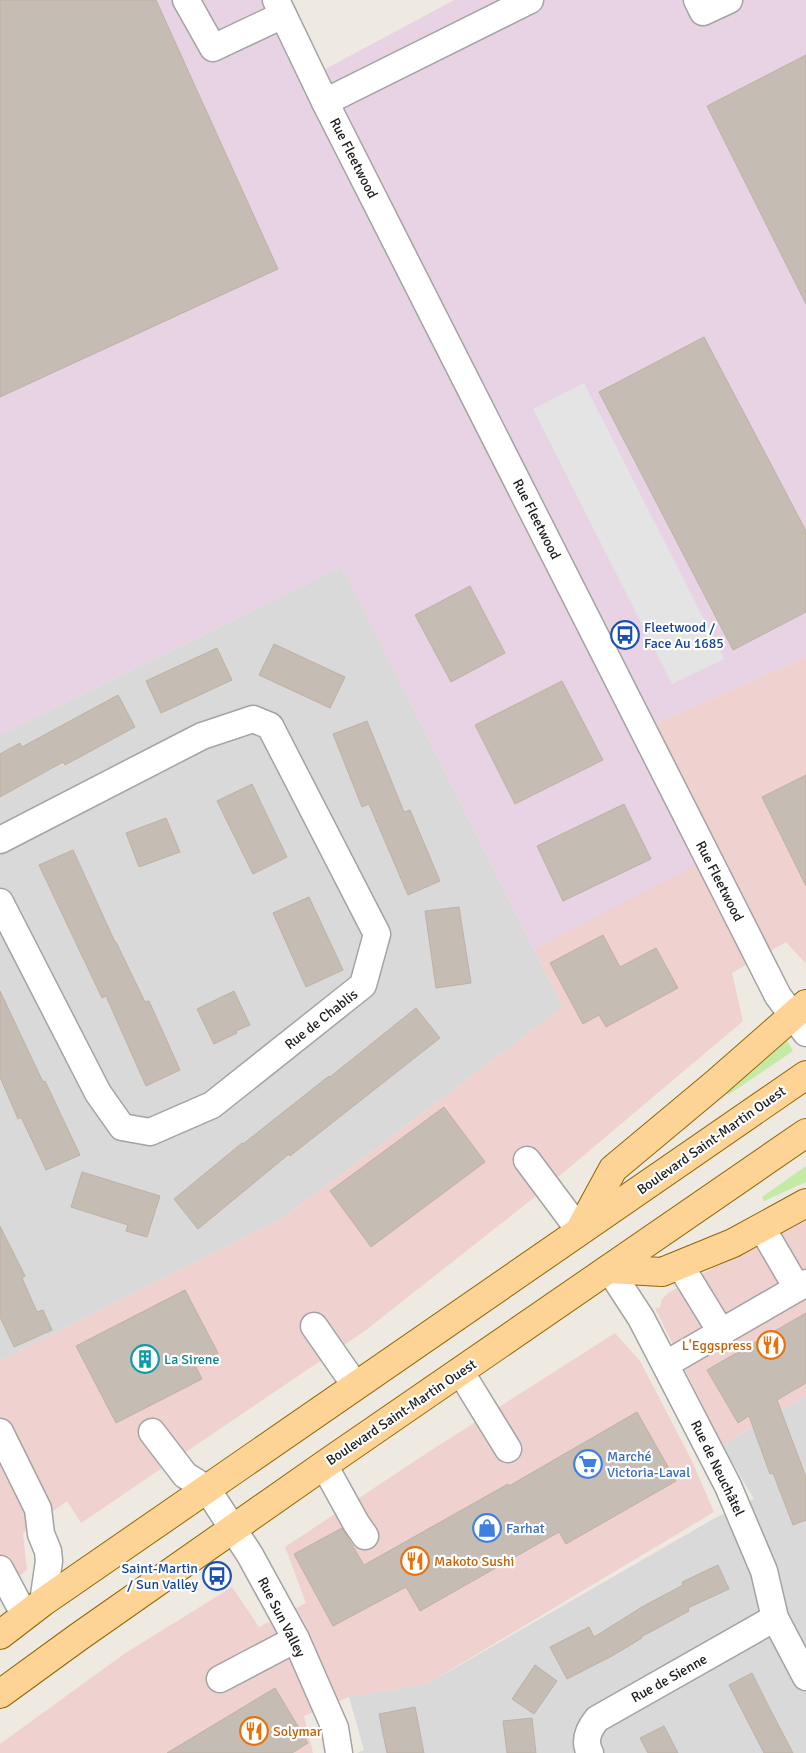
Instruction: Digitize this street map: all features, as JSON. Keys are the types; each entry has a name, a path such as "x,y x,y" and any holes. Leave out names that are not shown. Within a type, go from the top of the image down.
{"main road":[{"path":"580,1230 613,1169 716,1083 802,1018"},
{"name":"Boulevard Saint-Martin Ouest","path":"0,1635 34,1609 355,1385 806,1075"},
{"name":"Boulevard Saint-Martin Ouest","path":"0,1694 62,1648 324,1465 806,1133"},
{"path":"609,1269 662,1272 717,1251 806,1203"}],"street":[{"path":"186,0 213,48 280,7"},
{"path":"325,102 530,0"},
{"path":"696,0 703,12 729,0"},
{"name":"Rue Fleetwood","path":"280,7 325,102 778,996 802,1018"},
{"name":"Rue de Chablis","path":"0,840 202,736 253,719 270,726 378,934 364,985 212,1104 150,1132 122,1126 98,1093 0,902"},
{"path":"527,1160 580,1230"},
{"path":"666,1364 801,1285 762,1228"},
{"path":"680,1265 720,1332"},
{"name":"Rue de Neuchâtel","path":"609,1269 638,1311 728,1486 764,1571 775,1618 806,1677"},
{"path":"314,1326 355,1385"},
{"path":"460,1371 508,1449"},
{"path":"0,1432 7,1464 38,1509 41,1534 48,1551 49,1561 34,1609"},
{"path":"152,1432 185,1475 207,1489"},
{"path":"324,1465 365,1536"},
{"name":"Rue Sun Valley","path":"207,1489 250,1555 296,1639 335,1728 339,1753"},
{"path":"0,1569 34,1609"},
{"name":"Rue de Sienne","path":"590,1753 587,1748 588,1730 597,1719 775,1618"},
{"path":"220,1679 296,1639"}],"shaded area":[{"path":"0,0 276,0 318,73 454,0 806,0 806,657 652,725 717,854 534,949 342,567 0,735"},
{"path":"584,383 724,659 672,684 533,409"},
{"path":"342,567 563,1007 284,1217 0,1361 0,735"},
{"path":"806,657 806,964 786,942 732,973 743,1021 531,1200 366,1330 81,1523 67,1501 23,1533 27,1570 0,1591 0,1361 284,1217 563,1007 534,949 716,853 652,725"},
{"path":"806,1216 806,1396 722,1445 655,1308 660,1308 662,1299 668,1293"},
{"path":"615,1333 640,1361 691,1459 714,1512 427,1684 349,1697 304,1716 313,1753 0,1753 0,1744 124,1654 232,1587 259,1627 306,1603 285,1547 427,1453"},
{"path":"806,1396 806,1753 357,1753 364,1750 349,1697 427,1684 715,1518 754,1499 722,1445"}],"green space":[{"path":"787,1040 793,1051 728,1095 725,1091"},
{"path":"806,1166 806,1182 764,1201 762,1197"}],"building":[{"path":"0,0 156,0 278,269 0,397"},
{"path":"806,55 806,304 707,106"},
{"path":"704,337 806,531 806,612 733,650 599,392"},
{"path":"470,586 505,653 451,682 415,615"},
{"path":"274,644 345,677 330,708 259,675"},
{"path":"217,648 232,680 161,713 146,681"},
{"path":"562,681 603,760 515,804 475,725"},
{"path":"118,695 135,727 65,765 63,762 0,797 0,754 20,743 22,747"},
{"path":"367,721 404,812 410,810 440,881 408,895 369,804 362,807 333,734"},
{"path":"806,775 806,886 762,797"},
{"path":"252,784 287,857 253,874 217,801"},
{"path":"624,804 651,859 563,901 537,846"},
{"path":"166,818 180,852 139,867 126,833"},
{"path":"73,850 115,942 145,1002 149,1001 180,1070 146,1086 106,996 102,998 39,865"},
{"path":"309,897 343,970 306,987 273,913"},
{"path":"459,907 471,983 436,988 425,911"},
{"path":"603,935 620,967 656,948 678,988 606,1027 599,1015 583,1024 550,963"},
{"path":"0,991 80,1155 46,1170 21,1117 18,1119 0,1077"},
{"path":"234,991 250,1025 214,1044 197,1009"},
{"path":"416,1008 440,1038 290,1156 289,1154 198,1229 174,1199 242,1143 330,1077"},
{"path":"444,1107 485,1162 371,1247 330,1191"},
{"path":"82,1172 160,1196 147,1237 126,1231 128,1225 71,1207"},
{"path":"0,1226 25,1276 22,1278 37,1312 43,1310 52,1330 14,1347 0,1317"},
{"name":"La Sirene","path":"185,1290 218,1353 195,1365 202,1379 116,1423 76,1346"},
{"path":"806,1313 806,1383 777,1400 806,1477 806,1520 793,1525 773,1473 770,1474 749,1416 738,1423 707,1370"},
{"path":"637,1412 676,1481 566,1544 559,1532 420,1611 406,1587 333,1626 294,1554 342,1528 364,1565 508,1484 509,1486"},
{"path":"718,1565 729,1589 688,1608 689,1611 641,1637 612,1656 567,1679 550,1647 589,1627 594,1637 642,1607 683,1585 682,1582"},
{"path":"535,1665 557,1681 534,1714 512,1699"},
{"path":"752,1673 793,1753 764,1753 729,1685"},
{"path":"275,1688 308,1743 292,1753 167,1753"},
{"path":"415,1707 424,1753 387,1753 379,1714"},
{"path":"532,1718 536,1753 507,1753 503,1721"},
{"path":"664,1726 678,1753 648,1753 640,1738"}],"place":[{"name":"Fleetwood / Face Au 1685","path":"625,635"},
{"name":"L'Eggspress","path":"771,1345"},
{"name":"La Sirene","path":"145,1359"},
{"name":"Marché Victoria-Laval","path":"588,1464"},
{"name":"Farhat","path":"487,1528"},
{"name":"Makoto Sushi","path":"415,1561"},
{"name":"Saint-Martin / Sun Valley","path":"217,1576"},
{"name":"Solymar","path":"254,1731"}]}
